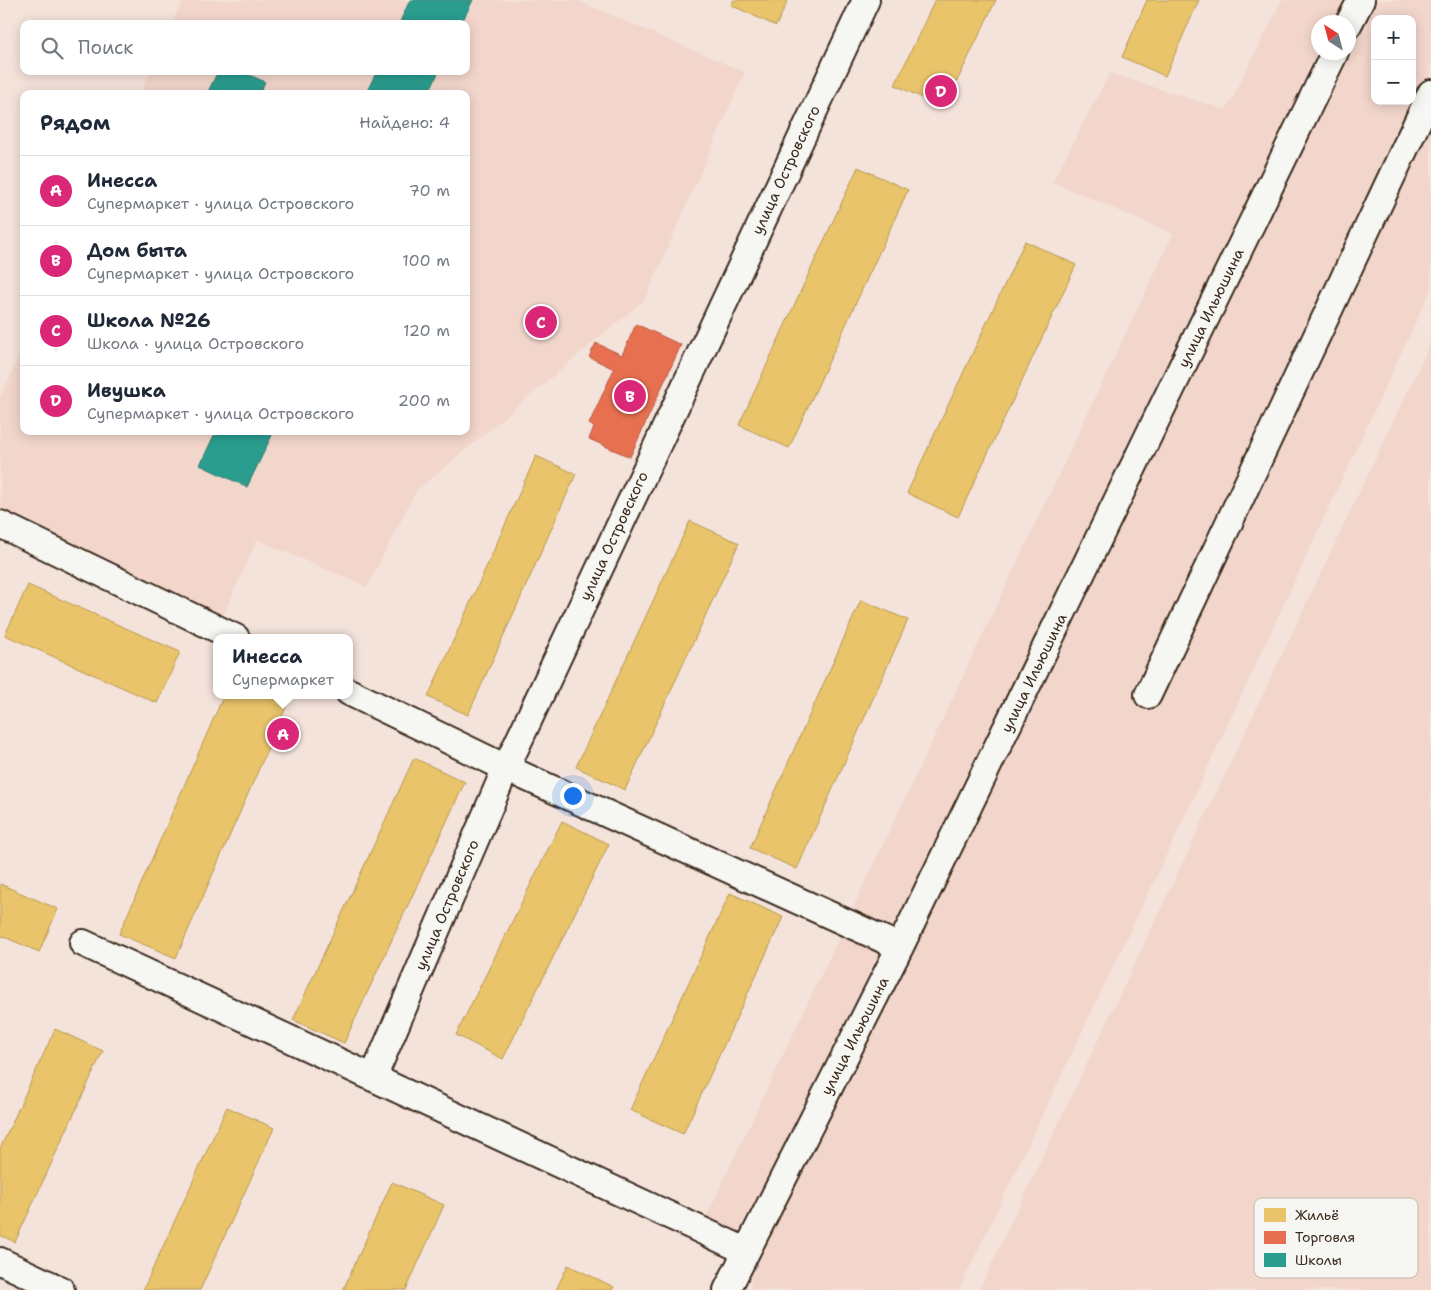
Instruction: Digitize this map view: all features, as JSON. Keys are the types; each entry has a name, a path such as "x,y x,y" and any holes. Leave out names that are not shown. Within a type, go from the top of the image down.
{"street":[{"name":"улица Островского","path":"373,1078 506,768 866,0"},
{"path":"1353,15 1361,0"},
{"name":"улица Ильюшина","path":"727,1290 900,947 1331,60"},
{"path":"1148,695 1431,93"},
{"path":"0,524 228,634"},
{"path":"353,694 506,768 900,947"},
{"path":"83,943 746,1251"},
{"path":"0,1261 61,1290"}],"shaded area":[{"path":"183,0 576,0 745,72 645,299 416,491 367,587 257,540 222,618 0,515 0,398 20,355 20,435 470,435 470,90 142,90 149,75 470,75 470,20 174,20"},
{"path":"1282,0 1431,0 1431,289 1185,816 959,1290 751,1290 752,1254 698,1234 1173,234 1052,182 1110,73 1226,110"},
{"path":"1431,342 1431,1290 979,1290"}],"building: Жильё":[{"path":"734,0 788,0 776,26 731,5"},
{"path":"935,0 996,0 944,108 895,85"},
{"path":"1147,0 1199,0 1165,76 1122,57"},
{"path":"858,167 908,190 789,448 739,425"},
{"path":"1025,241 1076,265 958,517 907,493"},
{"path":"536,456 576,474 468,715 428,697"},
{"path":"690,521 739,543 625,790 576,767"},
{"path":"28,585 180,652 157,703 5,635"},
{"path":"861,600 908,620 797,869 750,848"},
{"path":"222,699 274,699 287,705 176,958 119,934"},
{"path":"414,758 465,782 344,1043 293,1020"},
{"path":"562,821 609,844 503,1059 456,1035"},
{"path":"0,884 58,909 39,952 0,935"},
{"path":"730,893 783,917 683,1134 630,1110"},
{"path":"55,1029 103,1051 15,1242 0,1235 0,1149"},
{"path":"227,1107 274,1128 200,1290 143,1290"},
{"path":"392,1182 444,1205 406,1290 343,1290"},
{"path":"568,1265 614,1287 612,1290 556,1290"}],"building: Торговля":[{"path":"636,324 681,345 630,457 589,439 594,427 589,424 614,369 589,357 596,343 622,355"}],"building: Школы":[{"path":"410,0 473,0 463,20 401,20"},
{"path":"216,75 250,75 265,82 261,90 209,90"},
{"path":"375,75 437,75 430,90 368,90"},
{"path":"214,435 272,435 247,487 200,465"}],"place":[{"name":"Ивушка","path":"941,91"},
{"name":"Школа №26","path":"541,322"},
{"name":"Дом быта","path":"630,396"},
{"name":"Инесса","path":"283,734"}]}
